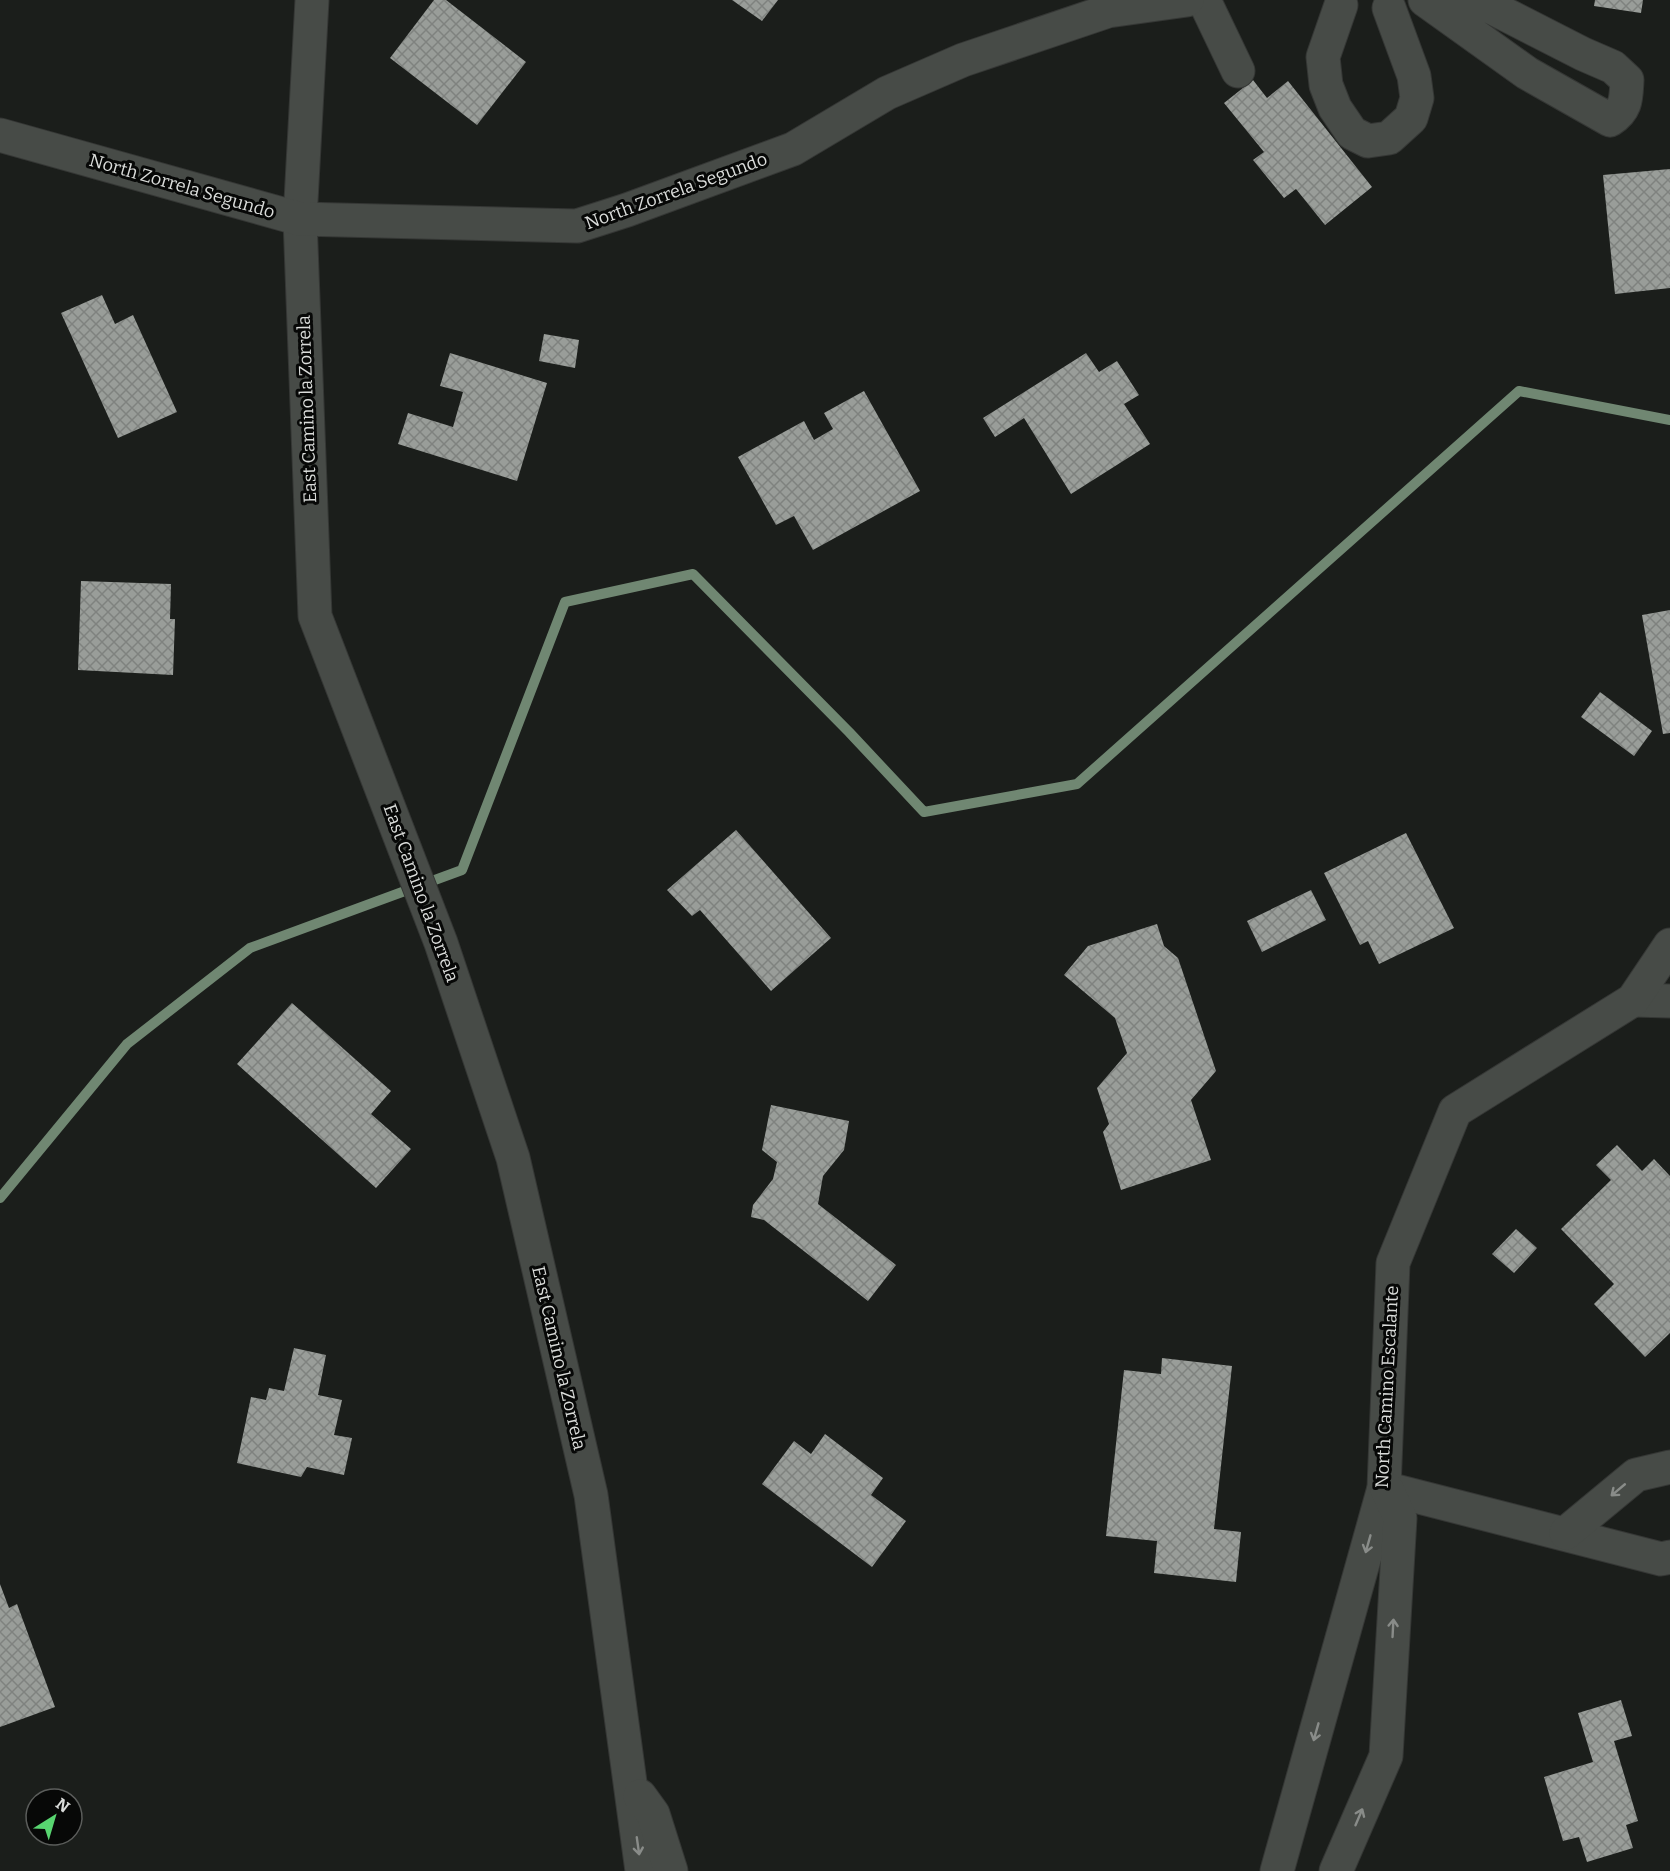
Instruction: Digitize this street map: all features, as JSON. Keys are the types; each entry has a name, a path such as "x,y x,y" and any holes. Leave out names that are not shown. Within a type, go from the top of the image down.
{"street":[{"name":"East Camino la Zorrela","path":"312,0 300,219 315,616 441,944 513,1158 591,1496 642,1871"},
{"name":"North Zorrela Segundo","path":"0,135 300,219 577,226 793,149 887,93 963,60 1108,11 1187,0"},
{"path":"1204,0 1238,71"},
{"path":"1425,0 1527,73 1610,120 1620,114 1626,100 1627,80 1613,67 1480,2"},
{"path":"1330,3 1355,8 1396,4 1414,76 1417,98 1411,118 1389,138 1368,141 1352,133 1335,108 1326,85 1323,57 1330,3"},
{"name":"North Camino Escalante","path":"1277,1871 1385,1488 1393,1263 1455,1111 1634,1000 1670,945"},
{"path":"1634,1000 1670,1001"},
{"path":"1566,1533 1636,1475 1670,1467"},
{"path":"1385,1488 1661,1559 1670,1557"},
{"name":"North Camino Escalante","path":"1336,1871 1386,1756 1400,1518 1385,1488"},
{"name":"East Camino la Zorrela","path":"629,1779 653,1814 671,1871"}],"building":[{"path":"434,0 446,0 526,62 477,125 390,58"},
{"path":"732,0 778,0 762,21"},
{"path":"1595,0 1643,0 1641,13 1594,6"},
{"path":"1253,80 1267,98 1288,81 1372,187 1325,225 1296,189 1284,198 1253,160 1264,152 1224,103"},
{"path":"1670,169 1670,288 1615,294 1603,175"},
{"path":"102,295 115,324 133,315 177,412 118,438 61,313"},
{"path":"544,334 579,340 575,368 539,361"},
{"path":"450,353 547,383 517,481 398,444 408,413 453,427 463,392 440,386"},
{"path":"1086,353 1099,372 1117,361 1139,395 1124,404 1150,444 1071,494 1024,418 995,437 983,418"},
{"path":"864,391 920,491 813,550 794,516 776,525 738,457 804,421 814,440 833,429 824,413"},
{"path":"81,581 171,584 170,619 175,619 173,675 78,670"},
{"path":"1670,610 1670,733 1663,734 1642,615"},
{"path":"1600,692 1652,731 1634,756 1581,717"},
{"path":"736,830 831,938 771,991 700,910 692,916 667,890"},
{"path":"1406,833 1454,928 1379,964 1368,941 1360,945 1324,873"},
{"path":"1311,890 1326,920 1262,952 1247,921"},
{"path":"1157,924 1164,946 1178,958 1216,1071 1191,1100 1211,1160 1121,1190 1103,1132 1109,1124 1097,1088 1127,1053 1115,1018 1064,975 1088,946"},
{"path":"292,1003 391,1091 371,1114 411,1149 376,1188 237,1064"},
{"path":"771,1105 849,1121 844,1150 823,1176 818,1204 896,1265 868,1301 764,1220 751,1217 753,1205 773,1179 777,1162 762,1150"},
{"path":"1617,1145 1642,1171 1654,1159 1670,1176 1670,1333 1645,1357 1594,1304 1614,1284 1561,1229 1611,1180 1596,1165"},
{"path":"1516,1229 1537,1248 1514,1273 1492,1254"},
{"path":"294,1348 326,1355 318,1395 342,1400 334,1435 352,1438 344,1475 307,1467 301,1477 237,1463 251,1397 266,1400 269,1388 284,1391"},
{"path":"1162,1358 1232,1366 1214,1529 1241,1532 1236,1582 1154,1573 1157,1541 1106,1536 1124,1370 1161,1374"},
{"path":"825,1434 883,1478 871,1495 906,1521 872,1567 762,1484 794,1441 811,1454"},
{"path":"0,1584 9,1608 17,1604 55,1707 0,1727"},
{"path":"1621,1700 1632,1736 1614,1741 1638,1821 1626,1825 1633,1848 1587,1862 1579,1837 1563,1841 1544,1777 1593,1762 1578,1713"}],"waterway":[{"path":"0,1198 127,1044 250,948 462,870 565,602 693,574 849,732 924,812 1077,784 1519,391 1670,420"}]}
